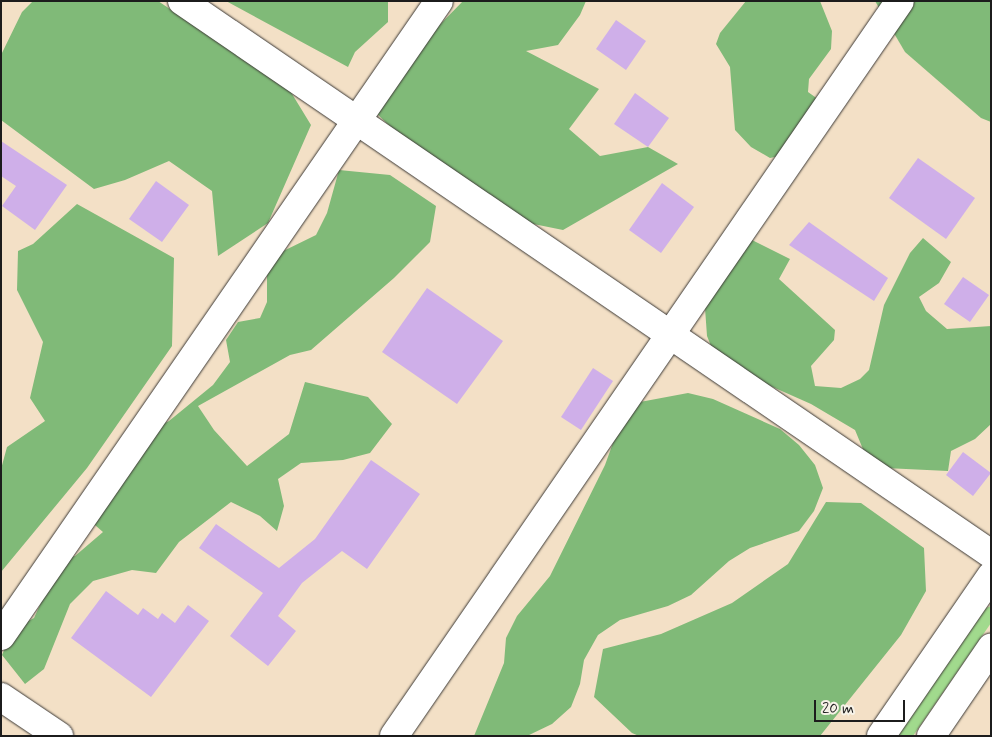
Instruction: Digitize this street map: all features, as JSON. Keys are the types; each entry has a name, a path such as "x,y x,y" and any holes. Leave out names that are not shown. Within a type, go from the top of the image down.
{"street":[{"path":"182,1 991,554"},
{"path":"1,636 439,1"},
{"path":"394,736 900,1"},
{"path":"881,736 991,576"},
{"path":"931,736 991,648"},
{"path":"1,697 59,736"}],"green space":[{"path":"33,1 158,1 289,89 311,125 268,223 218,256 212,191 169,161 125,180 94,189 1,120 1,55 22,12"},
{"path":"226,1 388,1 388,22 355,52 348,67"},
{"path":"463,1 586,1 580,15 558,45 526,51 599,89 569,129 600,156 648,147 678,164 563,230 509,219 427,162 371,108 424,41"},
{"path":"746,1 820,1 832,31 831,49 809,79 808,92 822,102 788,154 770,158 751,147 735,130 730,67 716,44 720,33"},
{"path":"875,1 991,1 991,122 981,118 905,52"},
{"path":"339,170 390,175 436,206 430,242 394,278 311,350 290,355 198,406 214,430 247,466 289,434 305,382 368,397 392,424 370,453 343,460 301,463 278,479 284,506 277,531 260,516 231,502 179,542 156,573 132,570 93,581 70,604 44,669 25,684 2,655 13,629 34,618 61,559 75,556 103,532 81,513 151,430 169,421 213,385 230,362 226,340 238,322 260,318 267,302 267,259 316,235 327,213"},
{"path":"77,204 174,258 172,346 87,468 1,572 1,469 7,447 45,421 30,398 43,342 17,290 18,251 33,244"},
{"path":"923,238 951,262 939,283 919,297 926,311 947,329 991,326 991,424 975,439 951,451 948,471 885,468 865,454 855,430 811,404 746,375 711,346 707,336 705,308 752,240 790,259 779,279 835,330 834,340 811,366 815,386 841,388 860,379 869,370 884,305 910,253"},
{"path":"688,393 713,399 780,429 799,445 815,465 823,488 814,511 799,531 750,548 729,561 691,595 668,606 620,620 598,635 584,660 580,684 571,707 552,724 527,736 474,736 504,663 506,638 517,616 550,576 605,465 622,418 640,402"},
{"path":"826,502 861,503 924,548 926,591 901,635 820,736 639,736 632,733 594,697 603,649 661,634 732,603 788,564"},
{"path":"991,606 991,623 913,736 898,736 986,608"}],"building":[{"path":"616,20 646,41 626,70 596,49"},
{"path":"635,93 669,118 648,147 614,124"},
{"path":"1,141 67,185 35,230 2,206 16,186 1,176"},
{"path":"918,158 975,198 946,239 889,198"},
{"path":"156,181 189,205 162,242 129,219"},
{"path":"662,183 694,207 661,253 629,230"},
{"path":"809,222 888,278 874,301 789,245"},
{"path":"963,277 989,295 970,322 944,304"},
{"path":"427,288 503,341 457,404 382,352"},
{"path":"593,368 613,381 581,430 561,417"},
{"path":"963,452 991,473 973,496 946,475"},
{"path":"371,460 420,494 367,569 342,551 302,583 278,616 296,631 268,666 230,636 263,593 199,548 216,524 279,568 315,539"},
{"path":"106,591 138,615 143,608 158,619 162,613 175,623 188,605 209,621 151,697 71,638"}]}
